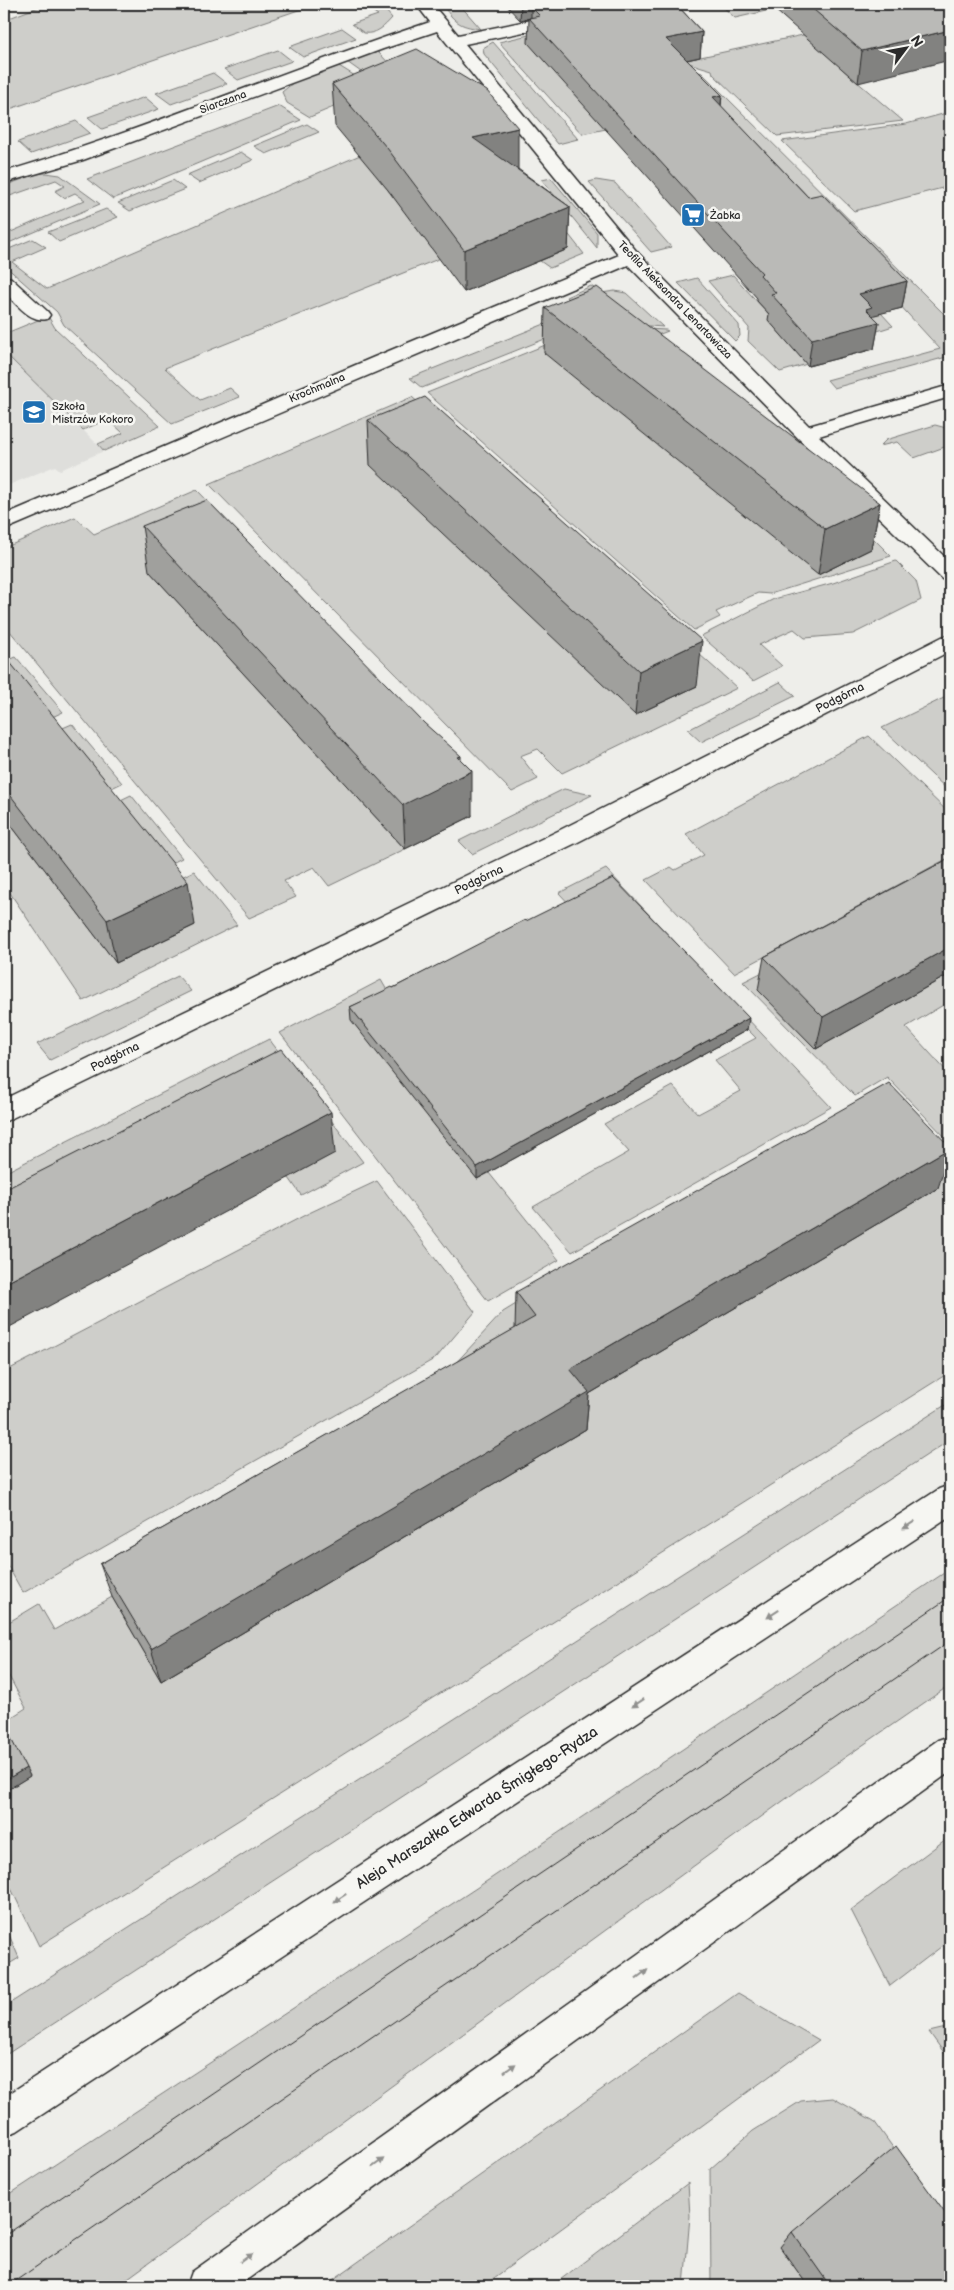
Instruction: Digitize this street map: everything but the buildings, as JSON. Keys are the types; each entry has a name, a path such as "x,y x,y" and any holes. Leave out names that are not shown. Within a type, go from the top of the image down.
{"street":[{"name":"Teofila Aleksandra Lenartowicza","path":"424,4 632,257 805,434 950,574"},
{"path":"455,40 581,15"},
{"name":"Siarczana","path":"4,178 77,156 377,45 441,24"},
{"name":"Krochmalna","path":"4,523 388,358 632,257"},
{"path":"4,282 40,315"},
{"path":"805,434 950,392"},
{"name":"Podgórna","path":"4,1111 567,836 950,642"},
{"name":"Aleja Marszałka Edwarda Śmigłego-Rydza","path":"4,2118 950,1498"},
{"path":"206,2286 950,1752"}],"shaded area":[{"path":"46,4 316,4 4,111 4,20"},
{"path":"362,4 380,4 392,18 376,31 364,33 352,24 378,15"},
{"path":"441,4 459,4 481,29 462,25"},
{"path":"720,4 758,4 766,11 735,18"},
{"path":"868,21 841,68 903,121 777,136 713,74 712,70 682,61"},
{"path":"342,28 356,38 303,57 289,47"},
{"path":"554,29 606,129 582,134 499,42"},
{"path":"493,42 578,139 558,144 484,54 483,48"},
{"path":"278,50 292,61 238,80 224,69"},
{"path":"377,51 403,78 382,87 347,62"},
{"path":"672,63 702,73 950,320 950,356 834,388 827,380 940,349 886,290 881,313 893,326 868,334"},
{"path":"339,66 376,89 310,117 287,103 282,92 294,82"},
{"path":"213,73 227,84 171,104 156,93"},
{"path":"145,97 159,109 102,129 88,117"},
{"path":"279,106 301,120 113,199 87,179"},
{"path":"950,112 950,186 854,211 782,141 906,124"},
{"path":"456,114 370,167 402,208 527,181 584,254 550,268 540,261 568,249 531,222 165,368 200,400 230,388 240,397 172,424 64,325 57,312 4,265 4,251 33,239 46,247 12,262 47,289"},
{"path":"76,121 90,133 31,154 18,142"},
{"path":"307,124 319,132 266,154 254,146"},
{"path":"241,152 253,160 199,183 187,175"},
{"path":"36,174 60,175 100,204 4,245 4,235 85,200 75,193 64,198 55,191 65,186 56,180 4,198 4,186"},
{"path":"551,178 597,233 597,248 542,180"},
{"path":"173,180 185,189 130,211 118,203"},
{"path":"596,180 615,183 671,247 651,252 589,182"},
{"path":"106,209 118,217 59,242 48,232"},
{"path":"733,275 773,319 768,320 807,364 780,372 748,341 749,328 708,281"},
{"path":"697,278 739,325 740,336 735,341 678,283"},
{"path":"591,286 601,293 615,291 626,293 663,327 595,322 576,310 566,297"},
{"path":"48,316 55,328 160,426 104,451 98,444 123,433 108,419 83,430 4,352 4,334"},
{"path":"557,319 580,325 422,388 410,378"},
{"path":"592,326 668,331 619,350 856,521 891,556 770,594 758,593 716,612 720,617 694,630 427,393"},
{"name":"Szkoła Mistrzów Kokoro","path":"4,352 104,451 60,470 55,466 4,487"},
{"path":"412,397 737,688 562,773 538,749 520,756 538,779 512,792 209,484"},
{"path":"935,425 950,429 950,445 914,458 897,442 880,446 886,440"},
{"path":"197,490 263,558 236,569 150,572 405,849 329,886 314,867 284,881 296,897 249,918 4,624 4,548 75,517 94,534"},
{"path":"896,561 916,581 921,600 853,634 805,638 794,629 759,645 782,666 753,681 701,636 774,599 833,583"},
{"path":"16,657 63,712 35,725 4,662"},
{"path":"780,682 795,696 701,742 688,730"},
{"path":"950,695 950,792 882,728"},
{"path":"72,724 122,783 93,797 44,736"},
{"path":"869,736 950,814 950,857 734,973 646,880 671,867 675,870 704,855 686,834"},
{"path":"564,789 592,795 472,854 459,841"},
{"path":"131,795 182,858 152,873 102,809"},
{"path":"4,816 116,963 163,886 194,871 237,925 83,1001 4,884"},
{"path":"606,869 831,1107 572,1252 533,1207 629,1152 604,1124 673,1086 698,1114 741,1091 715,1060 756,1038 612,891 572,907 559,893"},
{"path":"790,958 950,974 950,1001 906,1027 950,1075 950,1142 887,1077 855,1096 743,982"},
{"path":"178,976 191,991 50,1060 37,1044"},
{"path":"381,980 392,999 477,1179 489,1173 559,1260 488,1301 280,1033"},
{"path":"269,1039 363,1162 301,1195 289,1178 4,1237 4,1173"},
{"path":"891,1109 950,1170 950,1372 39,1946 4,1874 4,1792 30,1776 4,1726 4,1722 26,1708 4,1667 4,1625 39,1604 54,1630 112,1597 161,1681 568,1406"},
{"path":"377,1181 475,1312 436,1358 23,1593 4,1559 4,1372 309,1213"},
{"path":"547,1285 560,1305 451,1368 503,1312"},
{"path":"950,1402 950,1440 4,2056 4,2007"},
{"path":"950,1569 950,1685 805,1785 117,2286 4,2286 4,2198 490,1879"},
{"path":"950,1836 950,1940 890,1986 851,1910"},
{"path":"4,1923 19,1958 4,1967"},
{"path":"738,1993 819,2040 483,2286 324,2286"},
{"path":"950,2027 950,2061 929,2032"},
{"path":"833,2098 874,2121 944,2219 781,2247 808,2286 711,2286 710,2169 753,2131 801,2101"},
{"path":"688,2183 690,2216 684,2286 552,2286"}],"tram line":[{"path":"4,2236 950,1597"},
{"path":"8,2286 950,1641"}],"place":[{"name":"Żabka","path":"693,215"},
{"name":"Szkoła Mistrzów Kokoro","path":"34,412"}]}
